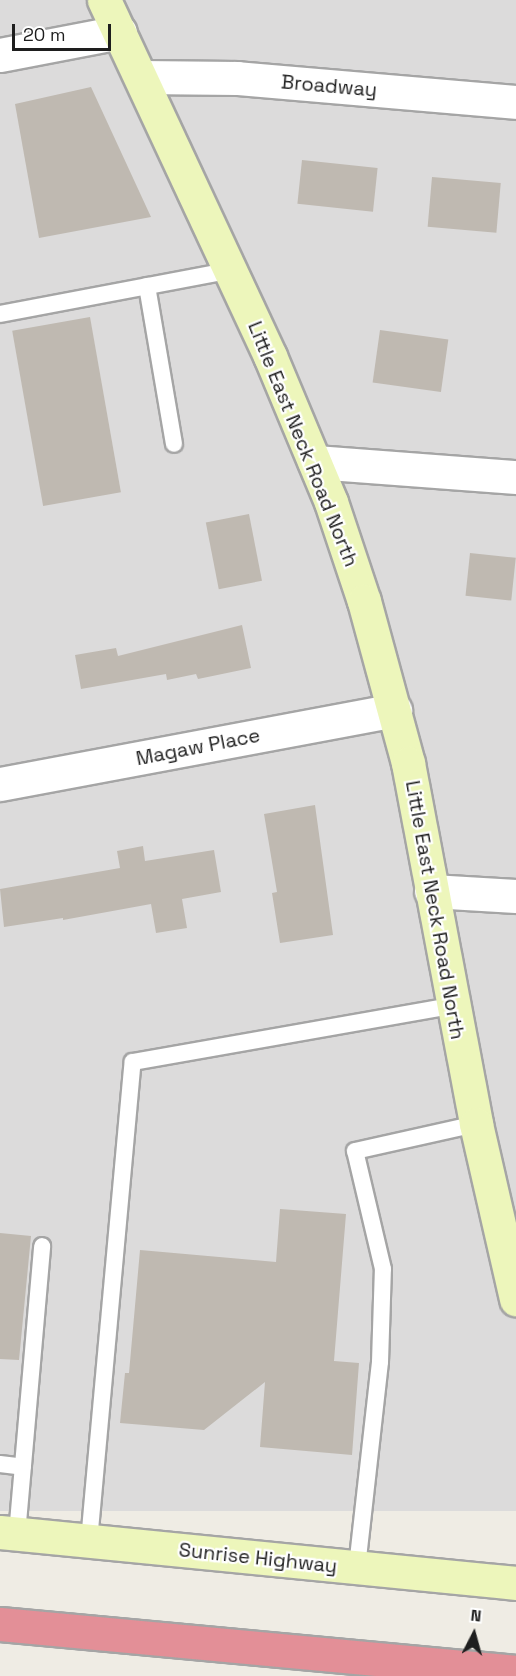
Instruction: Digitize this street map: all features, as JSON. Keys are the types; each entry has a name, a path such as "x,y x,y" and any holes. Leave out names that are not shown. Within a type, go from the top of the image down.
{"highway":[{"path":"0,1624 516,1672"}],"main road":[{"name":"Little East Neck Road North","path":"104,0 232,270 315,462 364,601 395,710 416,806 452,1006 476,1124 512,1262 516,1299"},
{"name":"Sunrise Highway","path":"8,1533 516,1583"}],"street":[{"path":"0,55 120,32"},
{"name":"Broadway","path":"141,77 237,78 516,102"},
{"path":"315,462 516,477"},
{"name":"Magaw Place","path":"0,784 395,710"},
{"path":"431,891 516,896"}],"lane":[{"path":"0,314 232,270"},
{"path":"147,286 174,444"},
{"path":"89,1541 133,1062 452,1006"},
{"path":"357,1567 380,1362 383,1269 355,1151 476,1124"},
{"path":"8,1533 23,1467 42,1246"},
{"path":"0,1464 23,1467"}],"shaded area":[{"path":"0,0 516,0 516,1511 0,1511"}],"building":[{"path":"91,87 151,217 39,238 15,104"},
{"path":"302,160 378,168 373,212 297,204"},
{"path":"432,177 501,183 496,233 428,227"},
{"path":"90,317 121,492 43,506 12,331"},
{"path":"380,330 448,340 441,392 373,382"},
{"path":"249,514 262,581 219,589 206,522"},
{"path":"470,553 516,558 511,601 466,596"},
{"path":"242,625 251,668 198,679 196,674 167,680 166,674 81,689 75,655 116,648 118,656"},
{"path":"315,805 333,935 280,943 272,893 277,892 264,814"},
{"path":"143,846 145,861 214,850 221,892 182,899 187,928 156,933 151,904 63,920 63,918 4,927 0,889 120,868 117,851"},
{"path":"280,1209 346,1214 334,1361 359,1363 352,1455 260,1447 265,1382 204,1430 120,1423 125,1373 129,1373 140,1250 276,1262"},
{"path":"0,1233 31,1236 19,1360 0,1359"}]}
